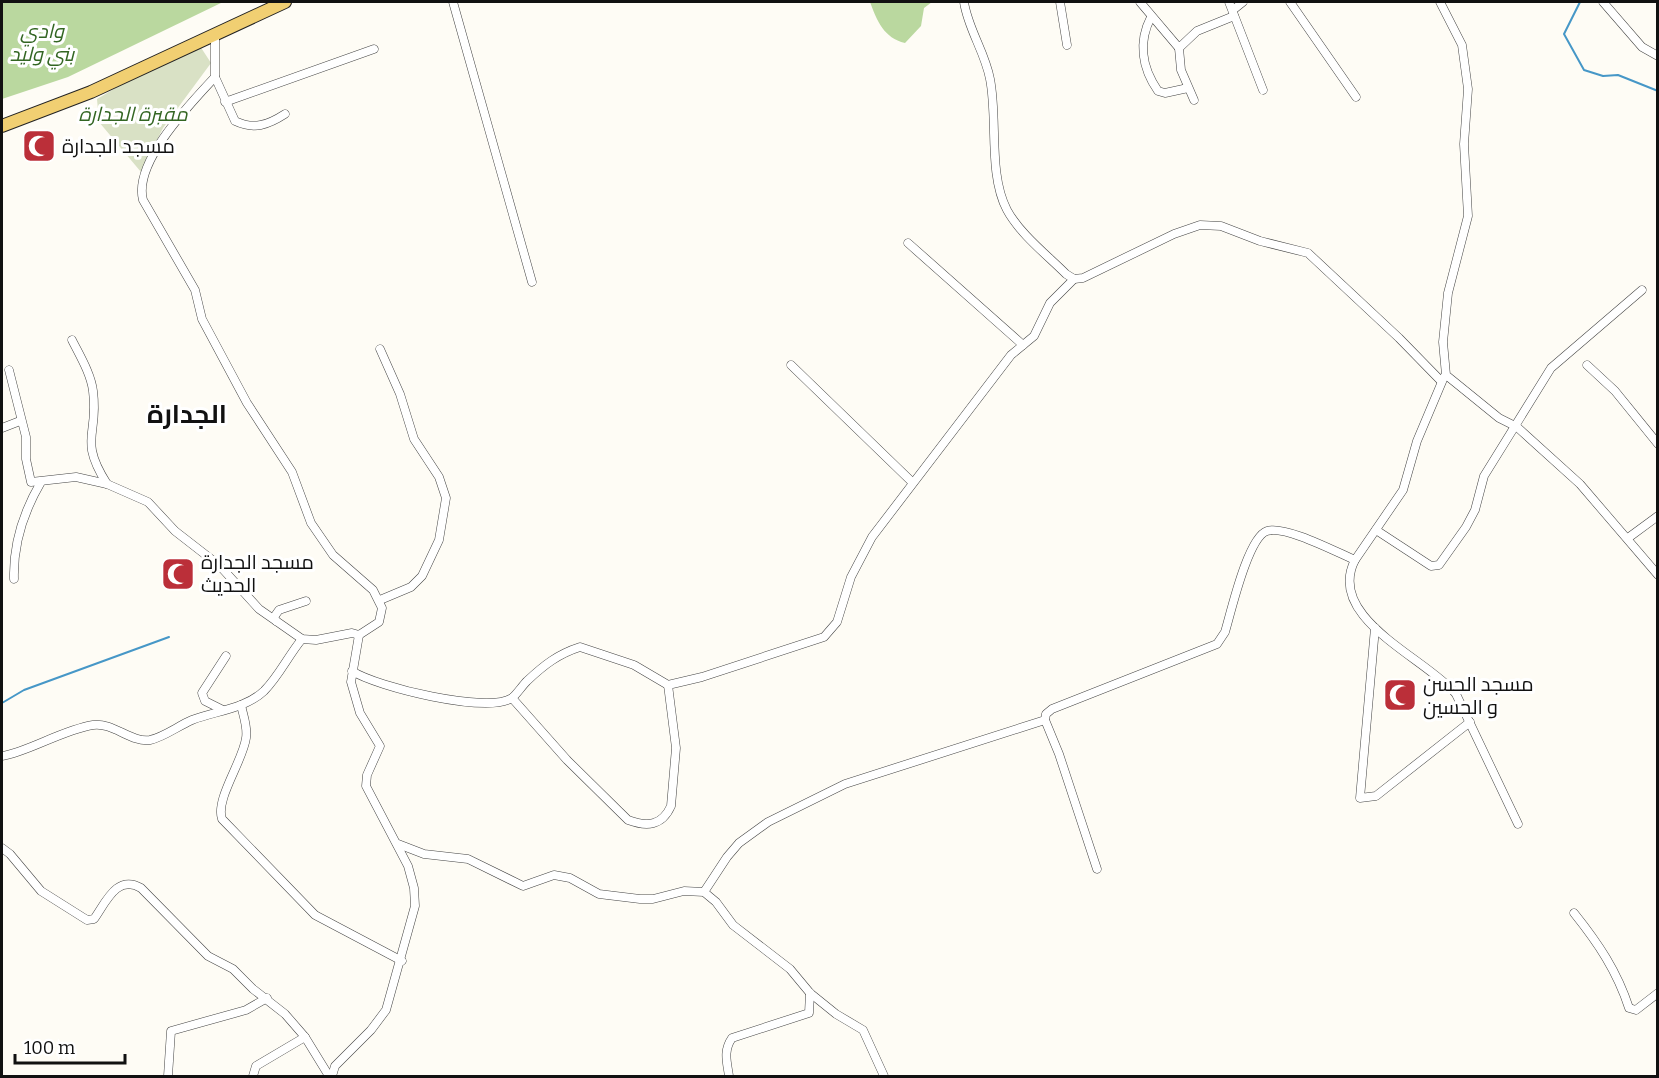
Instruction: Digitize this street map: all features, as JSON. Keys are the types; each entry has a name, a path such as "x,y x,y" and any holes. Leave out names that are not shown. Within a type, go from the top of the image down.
{"main road":[{"path":"2,126 91,92 285,2"}],"street":[{"path":"453,2 532,282"},
{"path":"964,2 968,21 990,77 1003,201 1014,220 1066,274 1074,279"},
{"path":"1060,2 1067,45"},
{"path":"1140,2 1179,48 1181,70 1194,100"},
{"path":"1229,2 1263,90"},
{"path":"1179,48 1197,31 1234,13 1243,2"},
{"path":"1290,2 1356,97"},
{"path":"1440,2 1458,32 1467,78 1464,144 1468,216 1448,293 1443,342 1444,378 1417,441 1403,490 1354,560 1350,569 1349,586 1356,607 1375,628 1444,680 1456,694 1502,795 1518,824"},
{"path":"1603,2 1642,47 1658,56"},
{"path":"1151,16 1144,30 1141,46 1153,84 1158,91 1166,93 1188,88"},
{"path":"215,35 215,77 235,121 245,126 258,126 285,114"},
{"path":"225,102 374,49"},
{"path":"9,370 20,421 26,437 29,478 32,482 68,476 107,484 148,502 175,531 220,566 260,609 302,639 359,634 370,630 382,619 380,600 367,583 333,555 315,530 287,463 247,403 202,319 195,290 143,200 144,178 168,132 215,77"},
{"path":"352,671 374,682 432,697 500,702 512,698 550,660 580,647 634,665 668,684 824,637 832,631 860,557 912,482 1011,355 1037,332 1050,303 1074,279 1094,273 1174,234 1200,225 1221,226 1260,241 1308,254 1444,378 1498,418 1517,427 1580,484 1658,575"},
{"path":"908,243 1023,345"},
{"path":"1376,530 1436,567 1466,527 1475,510 1480,484 1517,427 1551,368 1642,290"},
{"path":"72,340 93,387 94,409 90,446 94,464 107,484"},
{"path":"380,349 400,394 414,438 439,477 446,498 439,540 422,576 411,587 380,600"},
{"path":"791,365 912,482"},
{"path":"1587,365 1615,391 1658,444"},
{"path":"2,428 20,421"},
{"path":"14,579 14,562 27,506 40,482"},
{"path":"1628,538 1658,516"},
{"path":"1097,869 1059,754 1045,720 1046,714 1052,709 1217,644 1225,632 1251,549 1258,537 1265,531 1282,531 1354,560"},
{"path":"276,621 274,617 279,610 306,601"},
{"path":"1375,628 1360,798 1376,796 1470,722"},
{"path":"330,1077 335,1066 382,1017 390,1001 414,916 415,897 412,877 398,844 368,795 367,775 380,746 360,713 351,682 359,634"},
{"path":"2,756 49,737 93,725 108,725 150,740 195,719 241,705 262,693 302,639"},
{"path":"223,710 205,701 202,693 226,656"},
{"path":"512,698 567,760 628,820 652,825 667,815 673,788 676,748 668,684"},
{"path":"241,705 246,736 237,768 221,804 222,819 315,915 402,960"},
{"path":"704,892 712,877 739,843 768,822 845,784 1045,720"},
{"path":"398,844 424,854 468,859 523,886 554,875 570,878 599,894 640,899 653,899 684,891 704,892 716,902 733,925 790,969 810,993 836,1014 863,1030 884,1077"},
{"path":"2,848 10,854 40,891 87,920 94,919 118,887 129,883 141,888 208,956 233,969 253,989 267,998 305,1036 330,1077"},
{"path":"1574,913 1603,950 1621,984 1629,1008 1636,1010 1658,993"},
{"path":"729,1077 726,1056 727,1046 732,1038 803,1017 809,1013 810,993"},
{"path":"168,1077 171,1031 246,1010 267,998"},
{"path":"253,1077 256,1066 305,1036"},
{"path":"323,1066 335,1066"}],"green space":[{"name":"وادي بني وليد","path":"2,2 223,2 68,77 2,99"},
{"path":"870,2 932,2 924,8 921,26 905,43 898,41 882,28"},
{"name":"مقبرة الجدارة","path":"200,46 211,63 163,128 141,172 99,122 97,99 149,68"}],"waterway":[{"path":"1580,2 1564,34 1584,70 1603,76 1618,75 1658,91"},
{"path":"2,703 24,690 169,637"}],"place":[{"name":"مسجد الجدارة","path":"39,146"},
{"name":"مسجد الجدارة الحديث","path":"178,574"},
{"name":"مسجد الحسن و الحسين","path":"1400,695"}],"district":[{"name":"الجدارة","path":"187,414"}]}
